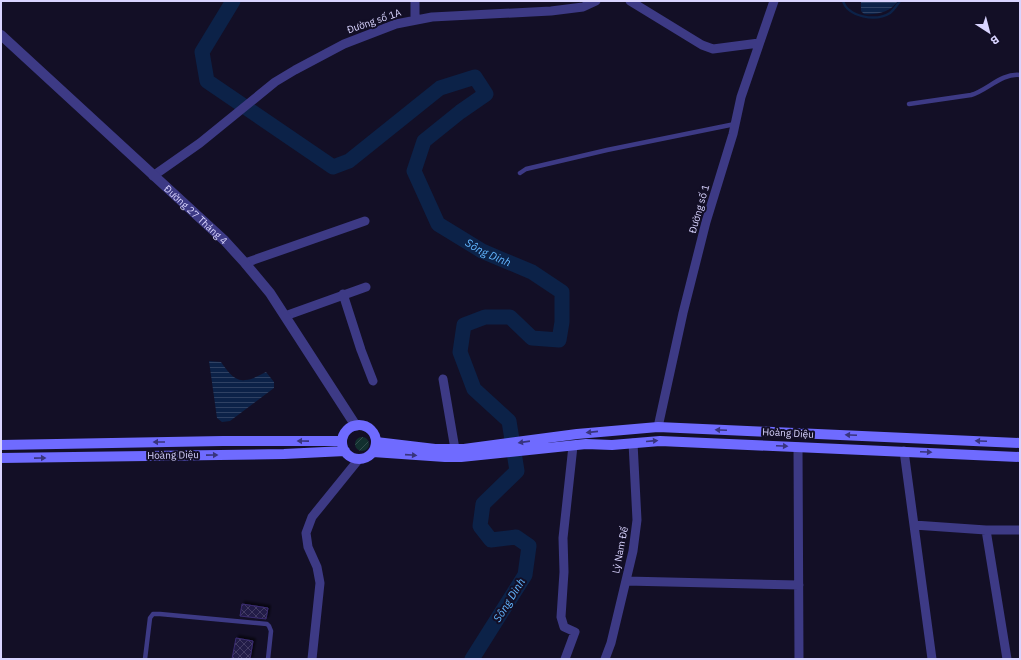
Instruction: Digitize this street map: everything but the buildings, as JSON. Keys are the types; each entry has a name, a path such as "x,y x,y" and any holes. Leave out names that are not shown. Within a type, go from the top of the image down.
{"main road":[{"path":"361,425 370,429 375,437 374,447 369,456 359,459 349,455 345,451 342,441 346,431 356,426 361,425"},
{"name":"Hoàng Diệu","path":"491,451 557,437 610,430 658,427 1020,443"},
{"path":"810,447 811,434"},
{"name":"Hoàng Diệu","path":"1,444 342,441"},
{"name":"Hoàng Diệu","path":"491,451 660,441 1020,457"},
{"path":"374,447 491,451"},
{"path":"374,447 445,458 491,451"},
{"name":"Hoàng Diệu","path":"1,458 284,454 345,451"}],"street":[{"path":"414,1 415,20"},
{"path":"630,1 702,45 713,49 759,43"},
{"name":"Đường số 1","path":"658,427 683,313 706,222 735,124 741,96 774,1"},
{"name":"Đường số 1A","path":"153,176 230,119 275,82 344,44 396,24 432,17 551,11 583,7 593,2"},
{"name":"Đường 27 Tháng 4","path":"1,35 225,241 245,263 270,293 356,426"},
{"path":"245,263 366,221"},
{"path":"285,316 366,287"},
{"path":"343,294 361,350 373,381"},
{"path":"443,379 455,450"},
{"name":"Lý Nam Đế","path":"605,659 611,643 633,551 637,520 633,443"},
{"path":"565,659 575,632 564,627 561,617 564,572 563,538 572,446"},
{"path":"798,447 799,659"},
{"path":"904,451 932,659"},
{"path":"312,659 320,583 317,567 308,547 306,532 312,517 359,459"},
{"path":"914,525 986,530 1020,530"},
{"path":"986,530 1007,659"},
{"path":"626,581 799,585"}],"lane":[{"path":"909,104 971,95 980,92 1009,75 1020,76"},
{"path":"520,173 526,169 607,150 735,124"},
{"path":"145,659 150,618 153,614 267,624 271,631 268,659"}],"green space":[{"path":"362,437 367,439 369,444 367,449 362,451 357,449 355,444 357,439"}],"water":[{"path":"861,1 898,1 891,8 883,12 864,14 861,11"},
{"path":"209,361 221,362 234,377 241,380 248,380 266,372 274,382 274,388 230,421 222,422 217,418"}],"waterway":[{"name":"Sông Dinh","path":"233,1 202,52 207,81 333,167 349,161 440,88 475,77 486,94 460,112 424,141 414,171 438,224 482,251 532,272 562,292 562,322 559,340 532,338 510,317 485,317 464,325 460,352 474,389 509,421 517,471 483,504 480,526 491,540 516,537 529,546 525,575 472,659"},
{"path":"843,1 850,11 870,17 884,16 890,13 900,1"}]}
